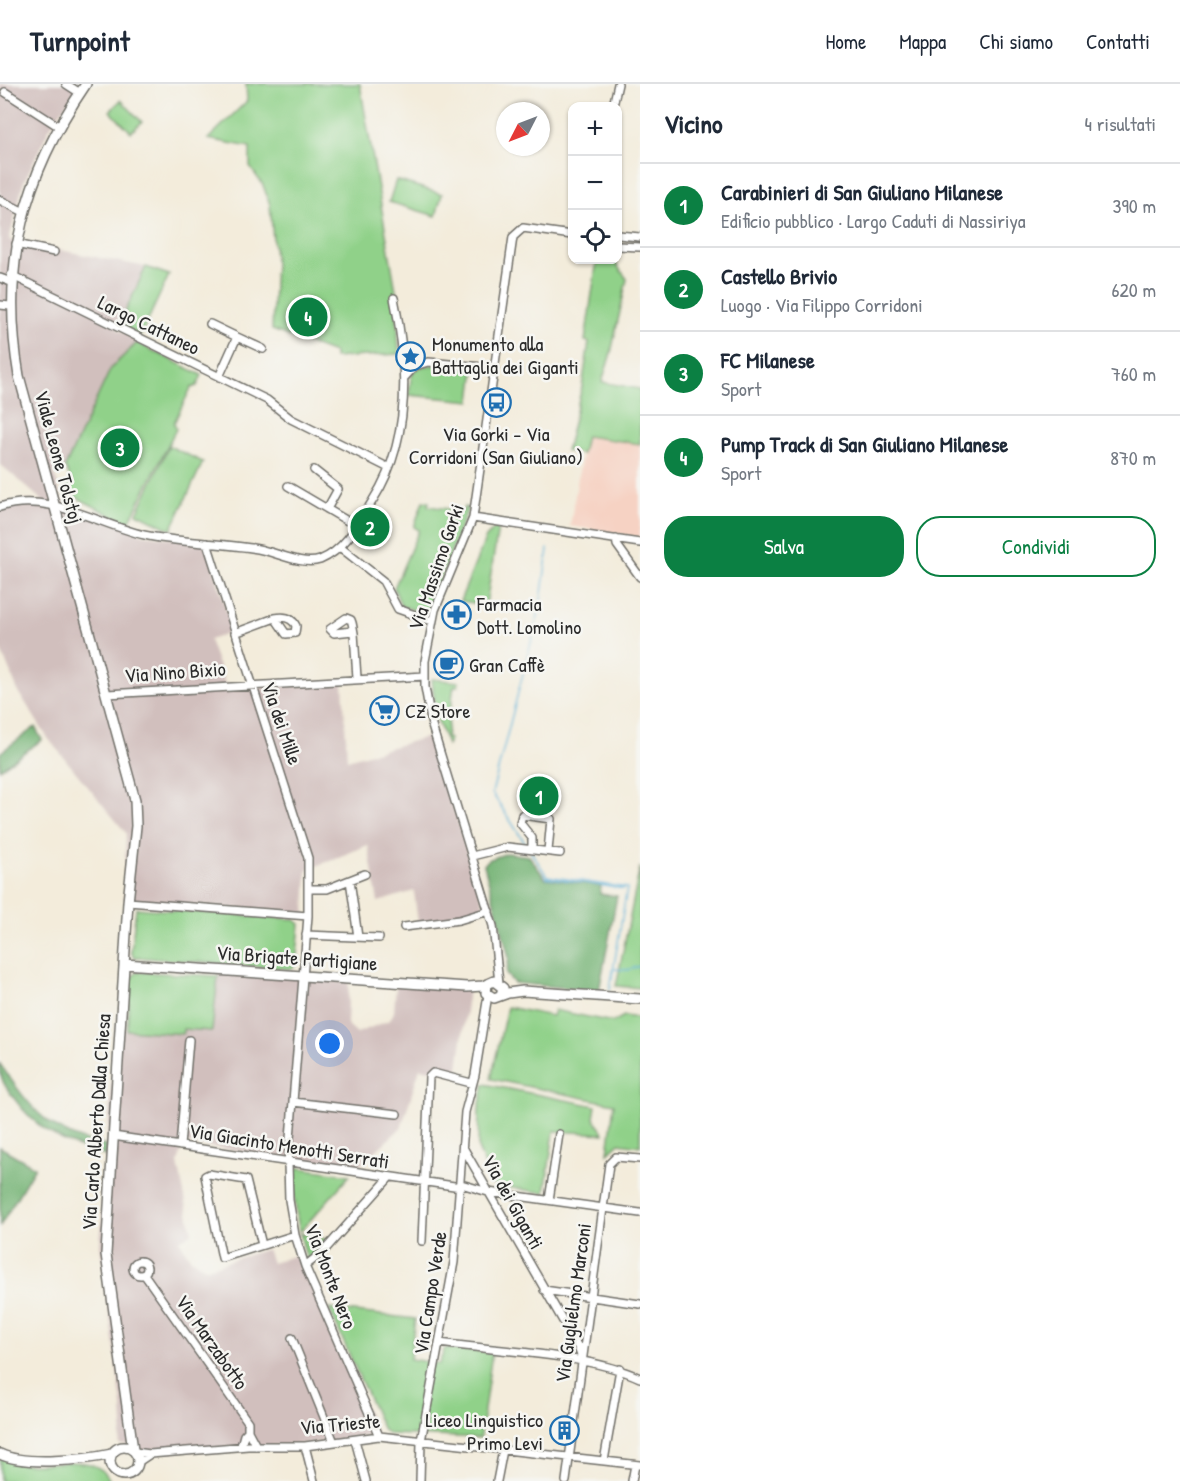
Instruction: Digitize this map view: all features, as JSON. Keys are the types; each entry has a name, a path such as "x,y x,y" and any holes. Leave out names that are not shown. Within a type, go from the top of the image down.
{"street":[{"path":"66,84 83,88"},
{"name":"Viale Leone Tolstoj","path":"91,84 83,88 58,126 37,168 22,211 14,244 11,279 5,305 19,376 133,782 136,814 135,837"},
{"path":"614,102 618,84"},
{"path":"5,92 58,126"},
{"path":"0,200 22,211"},
{"name":"Via Massimo Gorki","path":"494,990 498,964 489,910 432,726 425,676 432,621 473,518 513,235 521,228 568,234"},
{"path":"622,235 640,237"},
{"path":"14,244 54,252"},
{"path":"622,246 640,247"},
{"name":"Largo Cattaneo","path":"0,278 11,279 219,377 273,404 295,421 389,468"},
{"path":"0,507 26,504 54,506 140,534 258,549 313,562 341,548 377,494 389,468 401,418 404,357 394,298"},
{"path":"210,324 263,349"},
{"path":"219,377 237,337"},
{"path":"404,378 415,366 429,362 494,368"},
{"path":"314,470 338,489 327,509"},
{"path":"288,486 356,526"},
{"path":"473,518 640,543"},
{"path":"616,539 617,545 640,577"},
{"name":"Via dei Mille","path":"207,543 251,684 304,840 309,865 309,889 303,976"},
{"path":"341,548 383,581 398,609 432,621"},
{"path":"235,633 275,618"},
{"path":"354,631 357,678"},
{"name":"Via Nino Bixio","path":"107,694 251,684 425,676"},
{"path":"532,849 532,838 520,823 522,815 551,819 548,851"},
{"name":"Via Carlo Alberto Dalla Chiesa","path":"135,837 128,902 105,1254 135,1455"},
{"path":"472,856 501,848 522,847 560,853"},
{"path":"309,889 327,889 365,874"},
{"path":"350,880 358,937"},
{"path":"128,902 308,916"},
{"path":"404,927 459,920 489,910"},
{"path":"306,934 379,938"},
{"name":"Via Brigate Partigiane","path":"124,964 640,999"},
{"name":"Via Monte Nero","path":"303,976 288,1163 295,1235 305,1266 379,1436"},
{"name":"Via dei Giganti","path":"494,990 486,1012 465,1112 464,1149 578,1347 582,1362"},
{"path":"180,1146 189,1040"},
{"path":"422,1241 429,1077 433,1073 471,1083"},
{"path":"293,1102 397,1114"},
{"path":"549,1200 559,1134"},
{"name":"Via Giacinto Menotti Serrati","path":"113,1136 424,1183 464,1185 483,1183"},
{"name":"Via Campo Verde","path":"420,1481 421,1441 454,1262 464,1185 464,1149"},
{"name":"Via Guglielmo Marconi","path":"566,1481 611,1160 618,1156 640,1159"},
{"path":"262,1245 246,1180 209,1174 205,1176 222,1257 262,1245 295,1235"},
{"path":"305,1266 324,1252 389,1178"},
{"name":"Via Giacinto Menotti Serrati","path":"464,1185 488,1192 640,1213"},
{"name":"Via Marzabotto","path":"144,1274 248,1422 248,1431 256,1446"},
{"path":"544,1290 640,1304"},
{"path":"292,1338 334,1442"},
{"path":"439,1343 582,1362 620,1370 640,1378"},
{"path":"604,1461 620,1370"},
{"name":"Via Carlo Alberto Dalla Chiesa","path":"120,1447 125,1436 128,1408"},
{"path":"241,1446 244,1435 248,1431"},
{"name":"Via Trieste","path":"135,1455 241,1446 305,1446 379,1436 637,1465"},
{"path":"356,1440 366,1481"},
{"path":"305,1446 314,1481"},
{"path":"0,1454 24,1460 96,1457 112,1454 120,1447 135,1455 125,1477 111,1464 96,1457"},
{"path":"497,1481 503,1450"},
{"path":"111,1464 112,1454"},
{"path":"632,1481 637,1465"}],"shaded area":[{"path":"0,84 80,84 49,129 23,184 9,240 146,267 117,329 138,339 137,343 111,368 65,467 54,472 62,500 74,508 128,524 127,528 144,535 206,542 233,632 209,640 227,689 343,683 347,760 431,736 485,909 459,918 418,923 414,891 378,902 368,845 307,870 305,914 124,899 126,833 47,737 18,691 0,648 0,504 26,500 44,502 0,464"},
{"path":"585,436 640,444 640,537 570,526"},
{"path":"219,972 349,982 347,1024 357,1033 390,1020 394,1012 396,985 469,989 457,1075 420,1068 401,1128 357,1168 184,1143 178,1163 192,1233 179,1240 191,1259 207,1268 267,1249 272,1263 299,1254 377,1435 305,1444 151,1452 136,1450 129,1445 119,1445 123,1424 122,1405 100,1246 115,1028 182,1034 183,1029 212,1031"}],"green space":[{"path":"246,84 360,84 396,291 399,354 334,358 334,353 272,330 275,262 270,205 263,185 250,167 250,147 208,139 247,101"},
{"path":"121,100 142,122 131,132 110,111"},
{"path":"396,180 442,194 436,216 389,202"},
{"path":"596,264 616,264 627,279 611,353 602,382 640,389 640,444 586,436 582,454 566,451 582,387 589,342 585,341"},
{"path":"146,267 169,275 141,335 119,325"},
{"path":"137,343 202,375 197,386 191,388 174,423 176,429 128,524 66,492 65,485 72,482 65,467 111,368"},
{"path":"433,365 475,368 471,401 409,395 413,372 420,367"},
{"path":"169,446 203,462 171,530 137,513"},
{"path":"423,501 429,502 428,506 463,511 464,507 468,508 427,614 401,606 394,588 419,530 414,527"},
{"path":"498,528 486,605 460,601 486,537"},
{"path":"432,679 459,682 458,686 454,686 446,738 450,739 447,745 436,716"},
{"path":"35,727 42,740 0,769 0,753"},
{"path":"507,853 529,856 545,878 601,886 600,894 617,896 599,991 514,983 506,974 509,958 484,865 488,860"},
{"path":"640,867 640,988 616,986"},
{"path":"136,908 294,919 300,924 296,965 290,969 134,957 131,952"},
{"path":"137,972 218,976 212,1031 183,1029 183,1034 127,1030 131,978"},
{"path":"507,1007 552,1016 554,1010 613,1022 624,1016 640,1018 640,1146 619,1143 608,1153 614,1104 491,1079"},
{"path":"0,1064 32,1107 44,1118 71,1135 107,1146 106,1156 78,1147 42,1128 22,1109 10,1093 2,1078"},
{"path":"484,1084 596,1106 594,1118 604,1134 554,1131 545,1193 493,1185 478,1148 479,1109"},
{"path":"0,1147 35,1167 0,1226"},
{"path":"292,1167 350,1175 300,1232 295,1204"},
{"path":"300,1233 333,1241 308,1264"},
{"path":"329,1309 415,1319 410,1359 439,1364 445,1348 492,1353 480,1438 389,1434 383,1430"},
{"path":"0,1457 23,1464 83,1463 103,1471 110,1481 0,1481"}],"waterway":[{"path":"527,846 492,793 540,608 548,549"},
{"path":"531,852 547,876 627,888 610,989"},
{"path":"546,877 624,889"},
{"path":"614,969 628,970 640,966"}],"place":[{"name":"Pump Track di San Giuliano Milanese","path":"308,317"},
{"name":"Monumento alla Battaglia dei Giganti","path":"411,356"},
{"name":"Via Gorki - Via Corridoni (San Giuliano)","path":"496,403"},
{"name":"FC Milanese","path":"120,448"},
{"name":"Castello Brivio","path":"370,527"},
{"name":"Farmacia Dott. Lomolino","path":"456,615"},
{"name":"Gran Caffè","path":"448,665"},
{"name":"CZ Store","path":"384,711"},
{"name":"Carabinieri di San Giuliano Milanese","path":"539,796"},
{"name":"Liceo Linguistico Primo Levi","path":"564,1431"}]}
